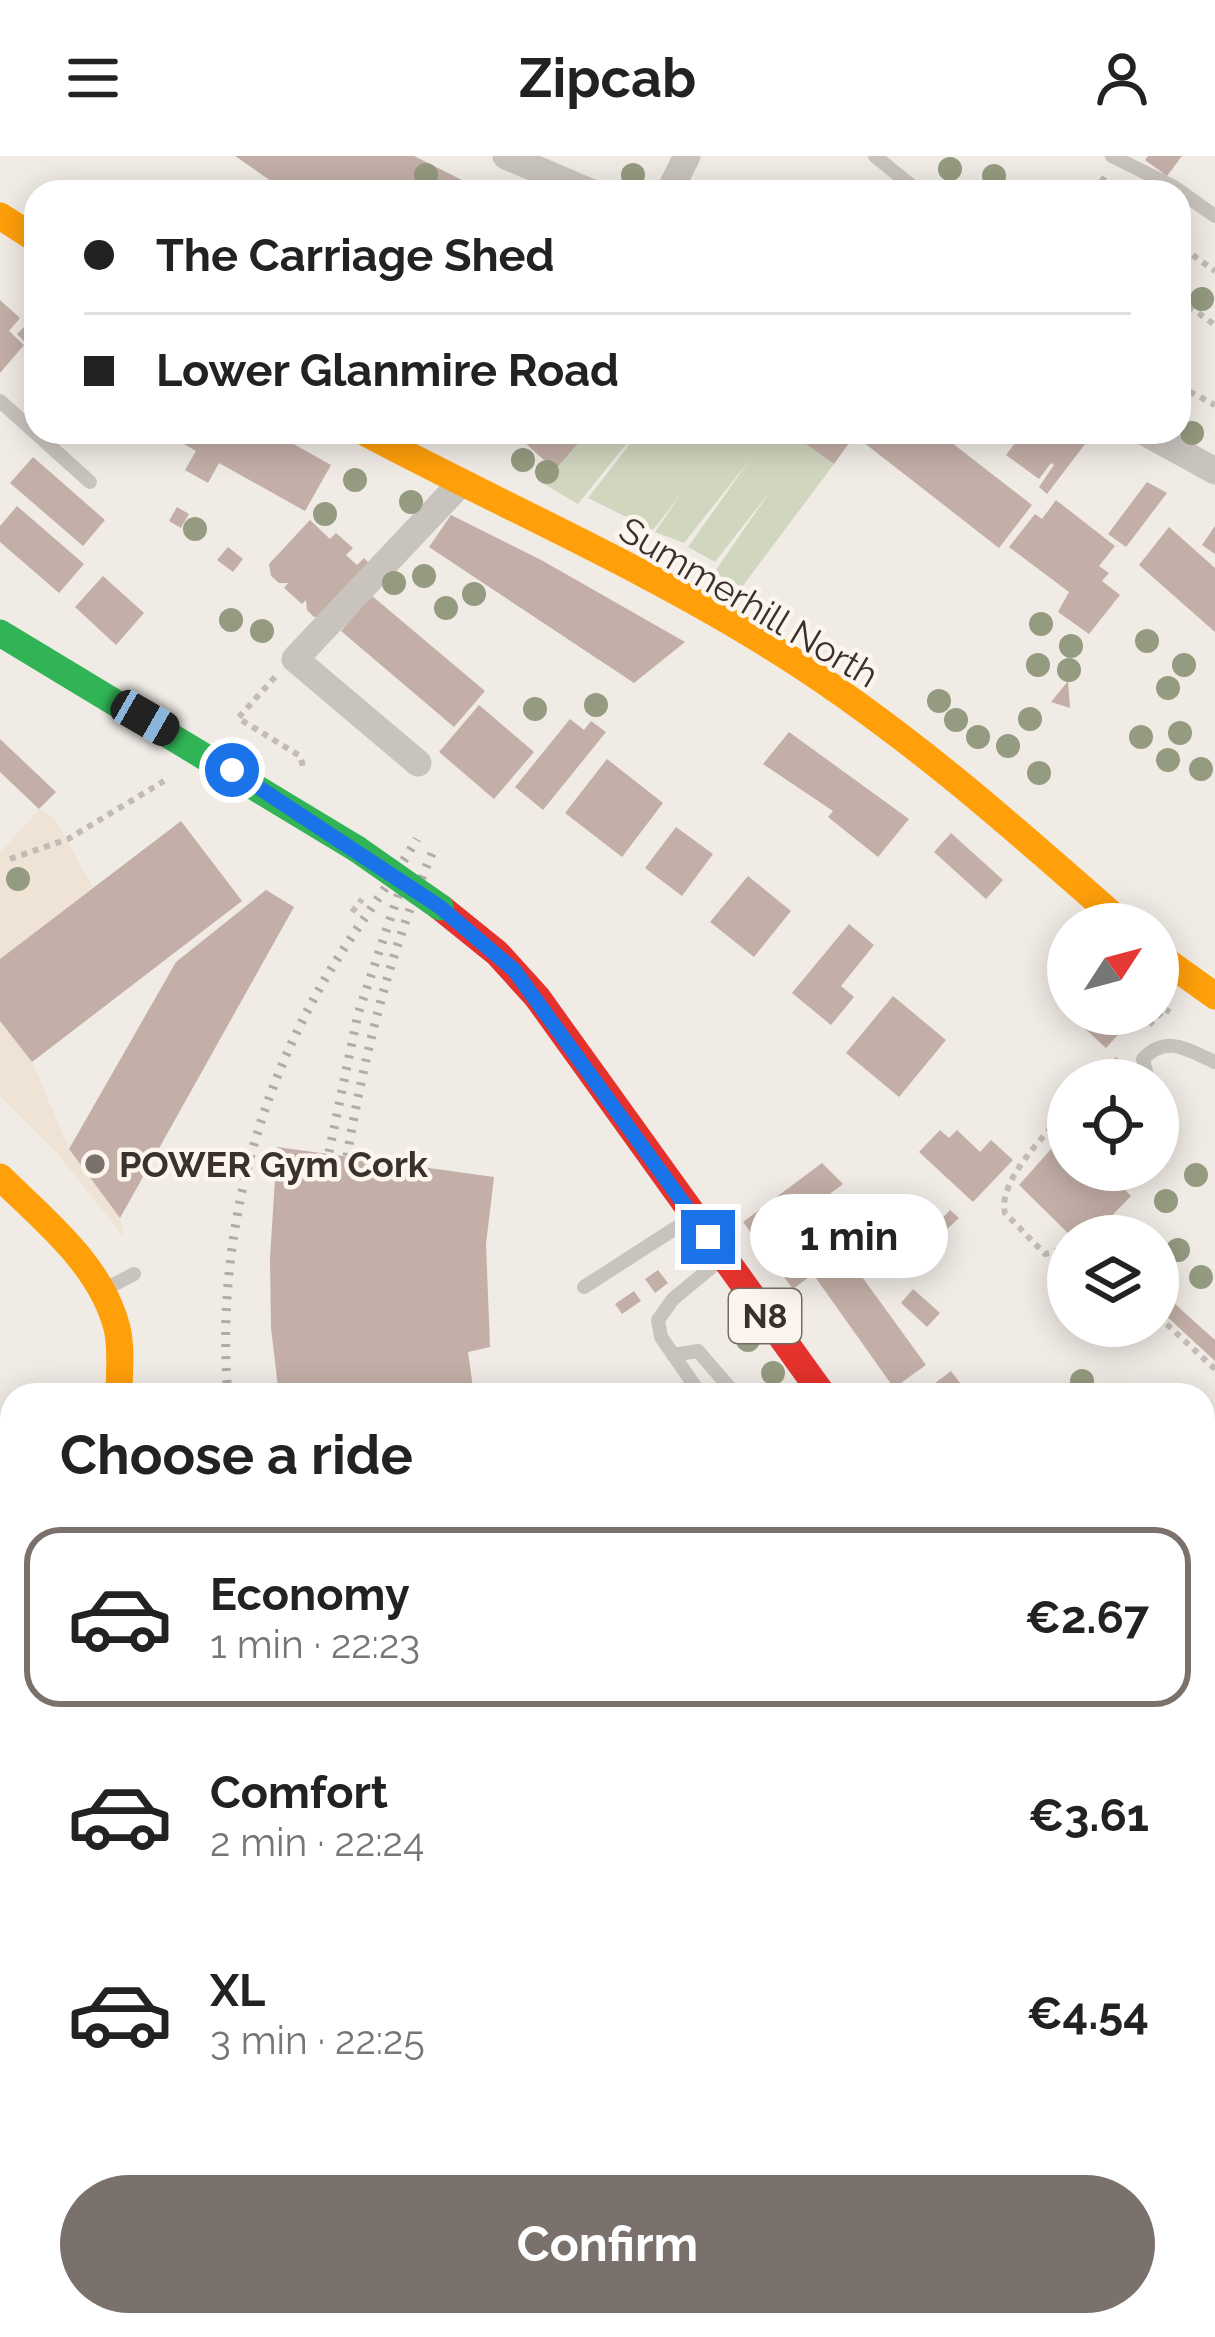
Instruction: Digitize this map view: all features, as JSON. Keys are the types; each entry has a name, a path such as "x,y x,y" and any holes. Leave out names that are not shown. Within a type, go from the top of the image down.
{"main road":[{"name":"Summerhill North","path":"387,444 623,566 821,679 974,791 1099,903"},
{"name":"N8","path":"0,633 357,849 496,953 537,997 814,1383"},
{"path":"1179,970 1215,996"},
{"path":"0,1178 65,1241 100,1291 118,1330 119,1383"}],"street":[{"path":"506,156 562,180"},
{"path":"1166,444 1215,470"},
{"path":"418,763 295,659 460,483"}],"lane":[{"path":"875,156 904,180"},
{"path":"1112,156 1160,180"},
{"path":"0,401 24,423"},
{"path":"48,444 90,482"},
{"path":"1143,1059 1162,1044 1173,1044 1215,1062"},
{"path":"584,1287 693,1215"},
{"path":"693,1383 661,1337 658,1320 663,1309 723,1258"},
{"path":"100,1291 134,1274"},
{"path":"674,1355 698,1351 726,1383"}],"path":[{"path":"285,665 238,718 300,756 306,772"},
{"path":"10,860 68,839 164,781"},
{"path":"1047,1136 1014,1177 1003,1205 1005,1214 1047,1253"},
{"path":"1179,1336 1215,1369"}],"green space":[{"path":"577,444 626,444 578,504 544,484"},
{"path":"630,444 806,444 834,464 742,587 714,573 771,490 715,562 688,547 749,461 684,543 655,532 681,494 653,530 588,498"}],"shaded area":[{"path":"39,809 56,821 93,888 0,959 0,853"},
{"path":"0,1021 32,1062 69,1149 120,1218 124,1237 56,1152 0,1096"}],"building":[{"path":"235,156 414,156 462,180 270,180"},
{"path":"1148,156 1182,156 1167,176 1145,160"},
{"path":"0,300 20,318 9,331 24,345 0,373"},
{"path":"184,444 293,444 331,465 305,511 219,463 208,483 185,470 196,451"},
{"path":"526,444 578,444 555,470"},
{"path":"806,444 848,444 834,464"},
{"path":"866,444 953,444 1032,505 999,548"},
{"path":"1014,444 1085,444 1047,494 1039,487 1054,465 1039,479 1006,455"},
{"path":"33,457 105,520 83,546 10,483"},
{"path":"1147,482 1167,493 1126,547 1108,534"},
{"path":"1056,500 1115,546 1099,566 1109,573 1102,581 1120,595 1089,634 1058,612 1069,592 1009,547 1035,514 1042,519"},
{"path":"17,506 84,564 59,593 0,542 0,526"},
{"path":"177,507 189,514 181,528 169,521"},
{"path":"451,515 685,642 634,683 429,547"},
{"path":"310,520 330,539 336,533 353,548 346,555 357,565 364,558 373,567 323,616 314,617 306,600 302,604 284,588 288,583 271,576 269,564"},
{"path":"1215,526 1215,554 1202,545"},
{"path":"1169,527 1215,568 1215,632 1139,565"},
{"path":"228,547 243,559 233,572 217,560"},
{"path":"103,576 144,613 116,645 75,607"},
{"path":"371,595 485,691 454,727 341,631"},
{"path":"1068,681 1070,708 1051,702"},
{"path":"479,705 534,752 494,799 439,752"},
{"path":"570,719 584,730 591,721 606,732 543,810 515,787"},
{"path":"789,732 909,819 878,857 828,817 833,811 763,764"},
{"path":"0,739 56,792 39,809 0,772"},
{"path":"607,759 663,803 622,857 565,813"},
{"path":"181,821 242,901 32,1062 0,1021 0,959"},
{"path":"676,827 713,854 682,896 645,868"},
{"path":"951,833 1003,880 986,899 934,852"},
{"path":"748,876 791,911 754,957 710,922"},
{"path":"266,890 294,907 120,1218 69,1149 176,962"},
{"path":"849,924 874,945 841,986 854,997 831,1025 792,993"},
{"path":"893,996 946,1040 899,1097 846,1053"},
{"path":"1092,1035 1118,1035 1106,1048"},
{"path":"940,1130 949,1138 957,1130 980,1152 991,1140 1013,1160 973,1202 919,1152"},
{"path":"277,1147 494,1177 486,1244 490,1347 468,1352 472,1383 278,1383 270,1258"},
{"path":"1047,1154 1047,1191 1126,1191 1131,1196 1112,1215 1050,1215 1019,1185"},
{"path":"822,1163 843,1184 791,1223 821,1255 828,1248 838,1256 844,1252 926,1365 901,1383 890,1383 813,1274 793,1289 743,1222"},
{"path":"950,1210 959,1218 943,1233 936,1225"},
{"path":"658,1270 668,1283 655,1293 645,1279"},
{"path":"913,1289 940,1313 927,1327 901,1303"},
{"path":"634,1291 641,1301 622,1314 615,1304"},
{"path":"1179,1308 1215,1340 1215,1361 1179,1328"},
{"path":"951,1371 960,1383 935,1383"}],"railway":[{"path":"228,1383 228,1289 234,1236 244,1184 275,1082 321,986 417,839"},
{"path":"347,1156 381,1000 433,851"},
{"path":"329,1152 358,1014 403,881"}],"traffic: fast":[{"path":"0,633 357,849"},
{"path":"357,849 440,907"}],"traffic: slow":[{"path":"0,216 24,231"},
{"path":"387,444 671,589 770,646 953,778 1099,903"},
{"path":"1179,970 1215,996"},
{"path":"0,1177 69,1245 98,1284 119,1336 119,1383"}],"traffic: jam":[{"path":"440,907 497,953 537,997 814,1383"}],"place":[{"name":"POWER Gym Cork","path":"95,1164"}],"route":[{"path":"232,770 440,907 514,970 708,1237"}]}
